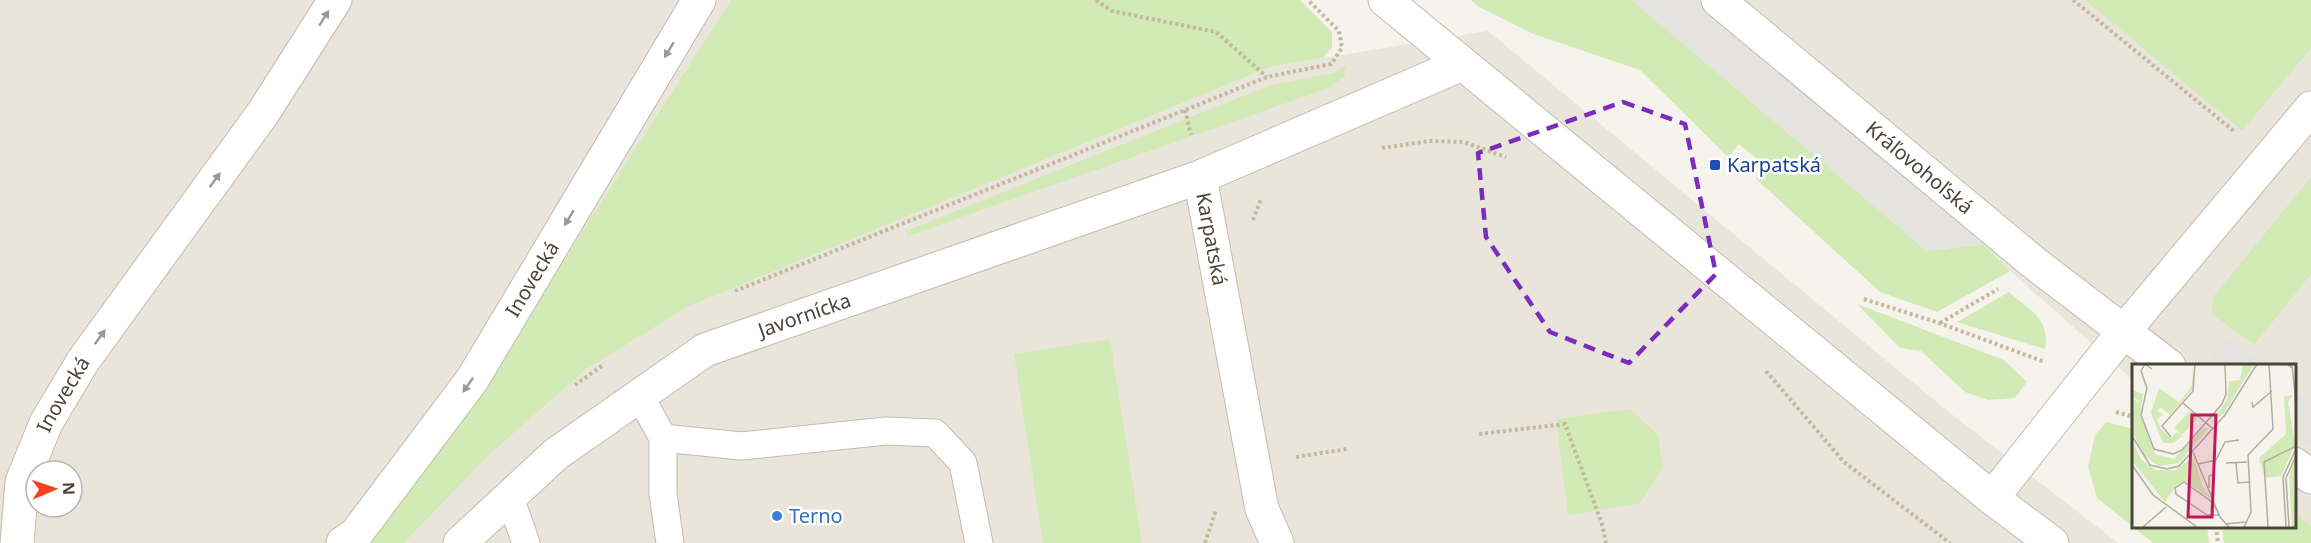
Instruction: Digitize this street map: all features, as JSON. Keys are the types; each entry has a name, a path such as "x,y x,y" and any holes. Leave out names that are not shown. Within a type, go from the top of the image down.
{"street":[{"name":"Inovecká","path":"17,543 22,482 46,423 83,361 263,113 335,0"},
{"name":"Inovecká","path":"343,543 356,534 472,380 699,0"},
{"path":"1385,0 1992,498 2052,543"},
{"name":"Kráľovohoľská","path":"1719,0 2033,262 2166,364"},
{"name":"Karpatská","path":"1277,543 1262,509 1200,177 1462,64"},
{"path":"1992,498 2124,332 2311,108"},
{"name":"Javornícka","path":"460,543 509,495 556,454 705,350 1200,177"},
{"path":"2296,465 2311,477"}],"lane":[{"path":"640,396 663,438 663,494 670,543"},
{"path":"663,438 741,446 886,431 935,433 963,463 979,543"},
{"path":"509,495 526,543"}],"path":[{"path":"1096,0 1112,11 1216,32 1267,77"},
{"path":"725,296 1267,77 1331,63 1342,48 1339,31 1308,0"},
{"path":"2073,0 2234,132"},
{"path":"1381,148 1429,141 1464,142 1509,158"},
{"path":"1251,225 1260,201 1266,195"},
{"path":"1939,323 2005,285"},
{"path":"1864,299 1939,323 2049,363"},
{"path":"574,386 608,362"},
{"path":"1761,366 1844,462 1950,543"},
{"path":"1479,434 1565,424 1602,524 1606,543"},
{"path":"1314,454 1347,449"},
{"path":"1205,543 1212,522"},
{"path":"2216,528 2218,543"}],"highlighted area":[{"path":"1623,102 1685,124 1716,274 1629,363 1550,332 1486,237 1478,153"}],"shaded area":[{"path":"0,0 731,0 478,394 360,543 0,543"},
{"path":"1632,0 1696,0 1983,244 1927,251"},
{"path":"1696,0 2311,0 2311,526 2296,515 2296,364 2132,364 2132,379 2010,271 1983,244"},
{"path":"1488,31 1945,409 2118,543 404,543 488,456 584,371 687,307 1270,67"},
{"path":"2226,337 2261,364 2207,364"},
{"path":"2296,391 2311,403 2311,446 2296,434"}],"green space":[{"path":"731,0 1300,0 1332,32 1332,47 1323,58 1270,67 687,307 584,371 488,456 404,543 360,543 478,394"},
{"path":"1471,0 1632,0 1927,251 1983,244 2010,271 1937,312 1880,292 1756,179 1765,166 1739,144 1728,157 1640,70 1531,33 1479,7"},
{"path":"2085,0 2311,0 2311,48 2242,131"},
{"path":"1347,65 1344,77 1326,89 908,236 906,231 1268,86 1333,73"},
{"path":"2311,177 2311,274 2254,345 2212,314 2213,297"},
{"path":"2009,292 2031,310 2041,322 2046,338 2045,349 1957,322"},
{"path":"1857,304 2004,360 2027,382 2015,398 1988,400 1965,392 1921,351 1900,348"},
{"path":"1110,339 1142,543 1043,543 1014,354"},
{"path":"1630,409 1658,435 1663,468 1640,503 1568,515 1556,419"},
{"path":"2106,422 2132,428 2132,526 2097,498 2088,467 2095,435"},
{"path":"2296,514 2311,526 2311,543 2224,543 2222,528 2296,528"},
{"path":"2134,528 2207,528 2209,543 2153,543"}],"place":[{"name":"Karpatská","path":"1715,165"},
{"name":"Terno","path":"777,516"}]}
